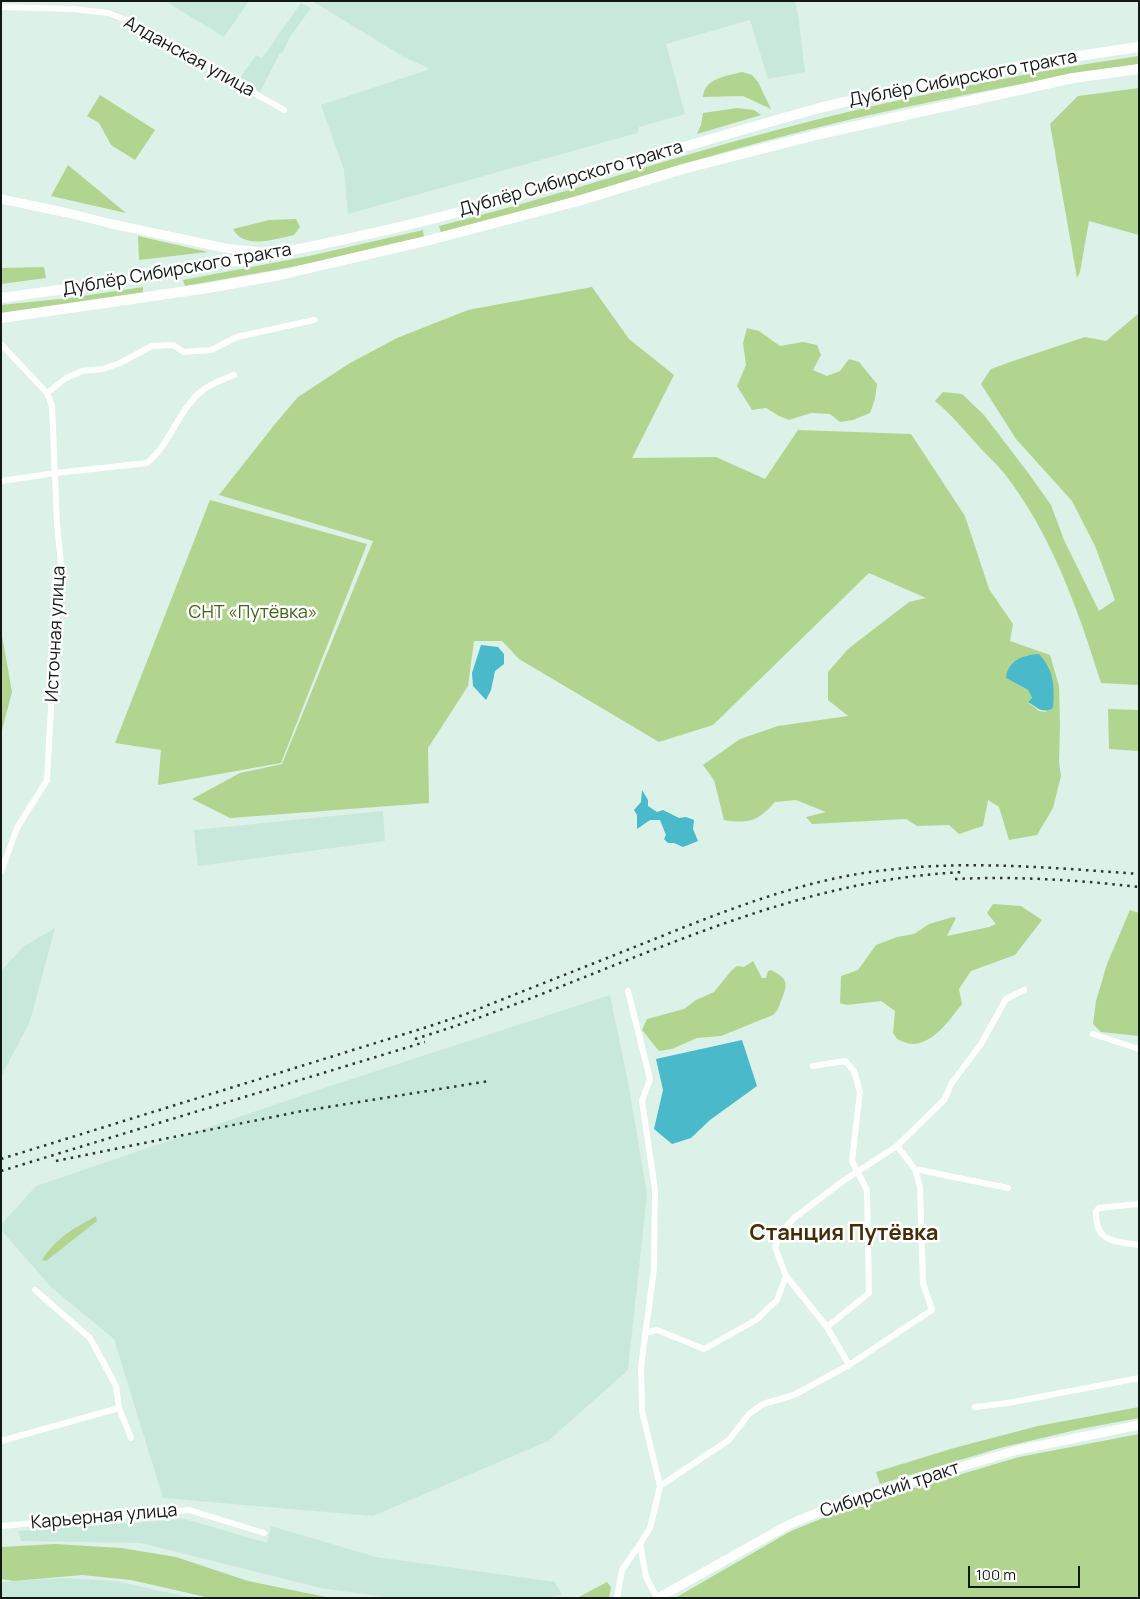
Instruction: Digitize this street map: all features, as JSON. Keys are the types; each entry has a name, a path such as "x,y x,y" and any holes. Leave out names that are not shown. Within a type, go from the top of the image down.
{"main road":[{"name":"Дублёр Сибирского тракта","path":"1,298 95,285 275,254 418,222 560,184 636,160 823,107 968,75 1139,47"},
{"name":"Дублёр Сибирского тракта","path":"1,318 190,291 280,275 430,240 683,169 856,125 1064,80 1139,69"},
{"path":"1,199 68,212 112,224 225,248 275,254"},
{"name":"Сибирский тракт","path":"658,1598 790,1524 848,1500 1018,1450 1139,1425"}],"street":[{"path":"1,3 5,1"},
{"name":"Алданская улица","path":"1,7 73,8 108,13 122,18 284,110"},
{"path":"1,344 45,390 82,371 103,369 120,363 152,346 173,346 184,352 211,350 237,337 314,320"},
{"path":"1,481 147,463 157,456 187,407 203,390 234,375"},
{"name":"Источная улица","path":"1,872 17,828 47,780 55,634 62,572 57,524 52,406 45,390"},
{"path":"848,1365 827,1327 786,1276 775,1246 781,1233 794,1218 821,1197 898,1146 946,1099 951,1084 981,1044 1006,999 1024,990"},
{"path":"617,1598 622,1570 650,1528 660,1486 642,1411 641,1367 654,1268 655,1190 642,1101 650,1079 628,991"},
{"path":"1092,1034 1139,1049"},
{"path":"813,1066 845,1061 854,1071 860,1092 852,1161 867,1190 869,1292 827,1327"},
{"path":"660,1486 729,1440 749,1414 763,1404 794,1395 848,1365 932,1310 923,1283 920,1187 915,1169 898,1146"},
{"path":"915,1169 1008,1188"},
{"path":"1139,1204 1099,1208 1096,1211 1096,1215 1099,1232 1105,1238 1139,1245"},
{"path":"645,1333 657,1330 704,1348 756,1320 777,1300 786,1276"},
{"path":"35,1290 90,1338 116,1386 119,1408 131,1438"},
{"path":"974,1407 1008,1403 1139,1378"},
{"path":"1,1440 119,1408"},
{"name":"Карьерная улица","path":"1,1526 189,1510 264,1533"},
{"path":"640,1544 646,1577 658,1598"}],"shaded area":[{"path":"165,1 249,1 224,37"},
{"path":"312,1 795,1 805,72 768,79 750,20 666,44 685,114 639,127 637,133 348,214 344,170 321,105 430,69 404,57"},
{"path":"301,3 311,8 290,37 282,53 280,53 260,92 240,78 256,55 262,58"},
{"path":"383,811 385,841 198,866 194,830"},
{"path":"55,928 30,1021 1,1077 1,971 23,947"},
{"path":"610,995 628,1082 647,1194 628,1370 548,1441 373,1516 163,1498 114,1339 51,1287 1,1230 1,1225 36,1186 324,1088"},
{"path":"185,1519 267,1543 271,1526 376,1557 555,1582 562,1595 547,1598 392,1598 321,1588 141,1543 21,1541 18,1531"},
{"path":"64,1578 115,1581 193,1598 1,1598 1,1582"}],"green space":[{"path":"1139,56 1139,64 998,88 904,107 724,152 482,223 441,233 439,226 731,142 818,119 955,88"},
{"path":"742,72 752,75 758,82 771,109 743,96 703,97 707,86 712,82"},
{"path":"1139,88 1139,235 1089,221 1080,272 1077,278 1050,124 1078,96"},
{"path":"100,95 155,130 135,160 111,145 99,123 87,116"},
{"path":"737,108 754,110 761,115 697,134 703,113"},
{"path":"68,165 126,213 51,196"},
{"path":"296,219 300,227 294,235 269,240 252,241 244,239 233,229 269,220"},
{"path":"423,230 424,237 309,264 185,286 183,280 309,256"},
{"path":"138,236 208,252 139,260"},
{"path":"44,267 46,278 1,284 1,268"},
{"path":"143,287 143,293 1,314 1,305 69,298"},
{"path":"592,287 629,339 674,375 632,458 716,457 765,479 798,430 911,434 965,516 989,589 1013,624 1010,641 1050,655 1059,686 1059,762 1061,776 1053,808 1037,835 1009,840 999,807 988,800 983,826 959,834 949,825 917,826 906,819 812,824 806,817 826,812 796,800 775,802 752,820 740,822 724,820 714,780 703,765 740,739 778,726 848,716 828,700 828,672 848,649 909,602 926,598 869,573 713,725 659,742 519,659 502,641 474,641 468,686 428,748 429,803 230,818 192,799 240,773 282,764 373,541 219,495 298,397 350,363 397,338 468,310","holes":["1013,662 1047,712 1039,711 1028,702 1032,698 1028,690 1006,678"]},
{"path":"1139,313 1139,685 1101,683 1073,600 1050,547 1036,522 1004,473 935,401 943,392 962,394 984,415 1051,505 1064,540 1099,611 1115,600 1095,546 1072,501 1016,439 981,384 991,369 1013,361 1085,337 1106,341"},
{"path":"747,328 759,331 780,346 803,342 817,345 821,355 813,370 827,376 840,371 849,359 859,362 877,384 875,399 870,413 853,420 840,422 830,414 811,413 789,420 766,408 752,410 737,386 746,365 743,343"},
{"name":"СНТ «Путёвка»","path":"210,500 367,544 281,763 158,785 161,750 115,743"},
{"path":"1,630 12,692 1,734"},
{"path":"1108,709 1139,710 1139,751 1109,749"},
{"path":"993,904 1021,906 1042,920 1015,955 971,971 959,989 962,1004 941,1030 927,1040 912,1044 897,1039 893,1033 895,1011 881,1001 847,1005 840,1003 841,976 858,970 876,945 897,937 914,934 929,924 953,917 956,918 947,936 989,927 996,924 987,913"},
{"path":"1130,910 1139,913 1139,1036 1101,1032 1093,1024 1096,1001 1107,964"},
{"path":"753,961 762,978 766,978 768,971 771,970 784,979 786,986 778,1008 773,1015 721,1036 697,1038 672,1049 659,1051 642,1030 647,1019 684,1009 696,1000 714,992 737,966 744,967"},
{"path":"96,1216 97,1221 46,1261 42,1260 60,1239"},
{"path":"1139,1407 1139,1418 1080,1429 1000,1448 880,1484 876,1472 954,1448 1038,1426"},
{"path":"1139,1434 1139,1598 675,1598 791,1531 850,1507 1019,1457"},
{"path":"55,1544 121,1548 176,1557 248,1581 331,1598 210,1598 131,1580 82,1575 14,1581 1,1579 1,1547"},
{"path":"607,1582 611,1587 609,1598 577,1598"}],"water":[{"path":"481,645 498,647 504,654 504,664 495,671 491,690 486,700 473,686 472,673"},
{"path":"1039,654 1051,673 1054,693 1053,708 1049,710 1040,710 1028,702 1032,698 1028,690 1006,678 1010,667 1017,660 1022,657"},
{"path":"642,790 648,800 648,806 657,812 663,810 679,818 686,817 694,820 693,829 698,841 683,847 674,843 668,843 664,839 666,835 660,820 650,820 637,829 637,815 634,810 641,802"},
{"path":"742,1040 757,1086 710,1120 691,1138 672,1144 654,1129 663,1090 656,1059"}],"railway":[{"path":"1,1159 466,1014 737,907 796,888 855,874 918,867 981,865 1139,874"},
{"path":"415,1039 483,1016 753,914 822,894 893,879 965,872"},
{"path":"955,879 1047,879 1139,887"},
{"path":"1,1171 425,1042"},
{"path":"56,1161 297,1112 489,1081"}],"district":[{"name":"Станция Путёвка","path":"844,1234"}]}
